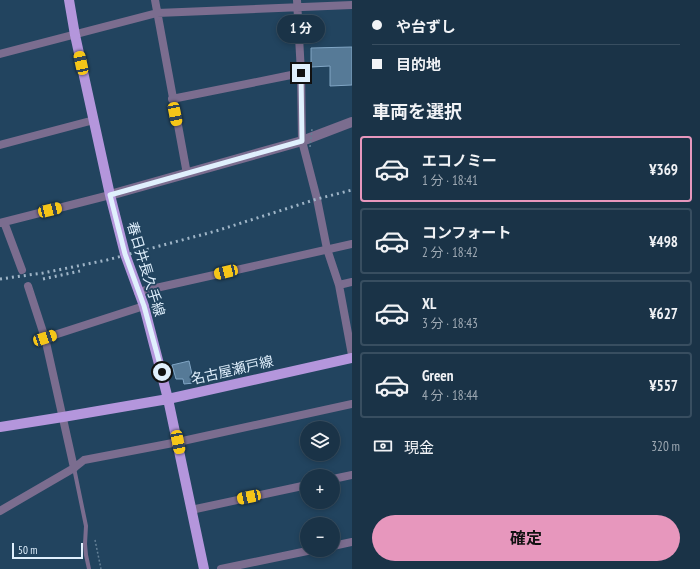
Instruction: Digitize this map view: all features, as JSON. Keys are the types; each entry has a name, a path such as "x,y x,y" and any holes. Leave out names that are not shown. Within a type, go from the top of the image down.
{"main road":[{"name":"春日井長久手線","path":"69,0 75,35 110,195 125,254 144,306 168,399 204,569"},
{"name":"名古屋瀬戸線","path":"0,427 168,399 352,358"}],"street":[{"path":"155,0 187,174"},
{"path":"0,54 157,13 297,4 352,4"},
{"path":"297,4 306,144 327,249 339,285 352,354"},
{"path":"172,99 301,73"},
{"path":"0,145 94,120"},
{"path":"22,270 2,222 306,144 352,122"},
{"path":"138,292 352,244"},
{"path":"339,285 352,282"},
{"path":"28,286 45,338 74,468"},
{"path":"45,338 144,306"},
{"path":"0,511 74,468 84,460 178,442 352,404"},
{"path":"340,478 352,475"},
{"path":"191,510 300,487"},
{"path":"340,545 352,542"},
{"path":"221,569 300,553"}],"lane":[{"path":"74,468 86,526 85,550 89,569"}],"path":[{"path":"306,144 312,129"},
{"path":"95,540 101,569"}],"building":[{"path":"352,47 352,85 330,86 330,66 311,67 311,48"},
{"path":"189,361 194,383 184,384 183,379 176,379 172,365"}],"railway":[{"path":"0,279 43,273 107,260 216,231 317,199 352,190"},
{"path":"43,279 80,271"}],"route":[{"path":"162,372 144,306 125,254 110,195 302,141 301,73"}]}
